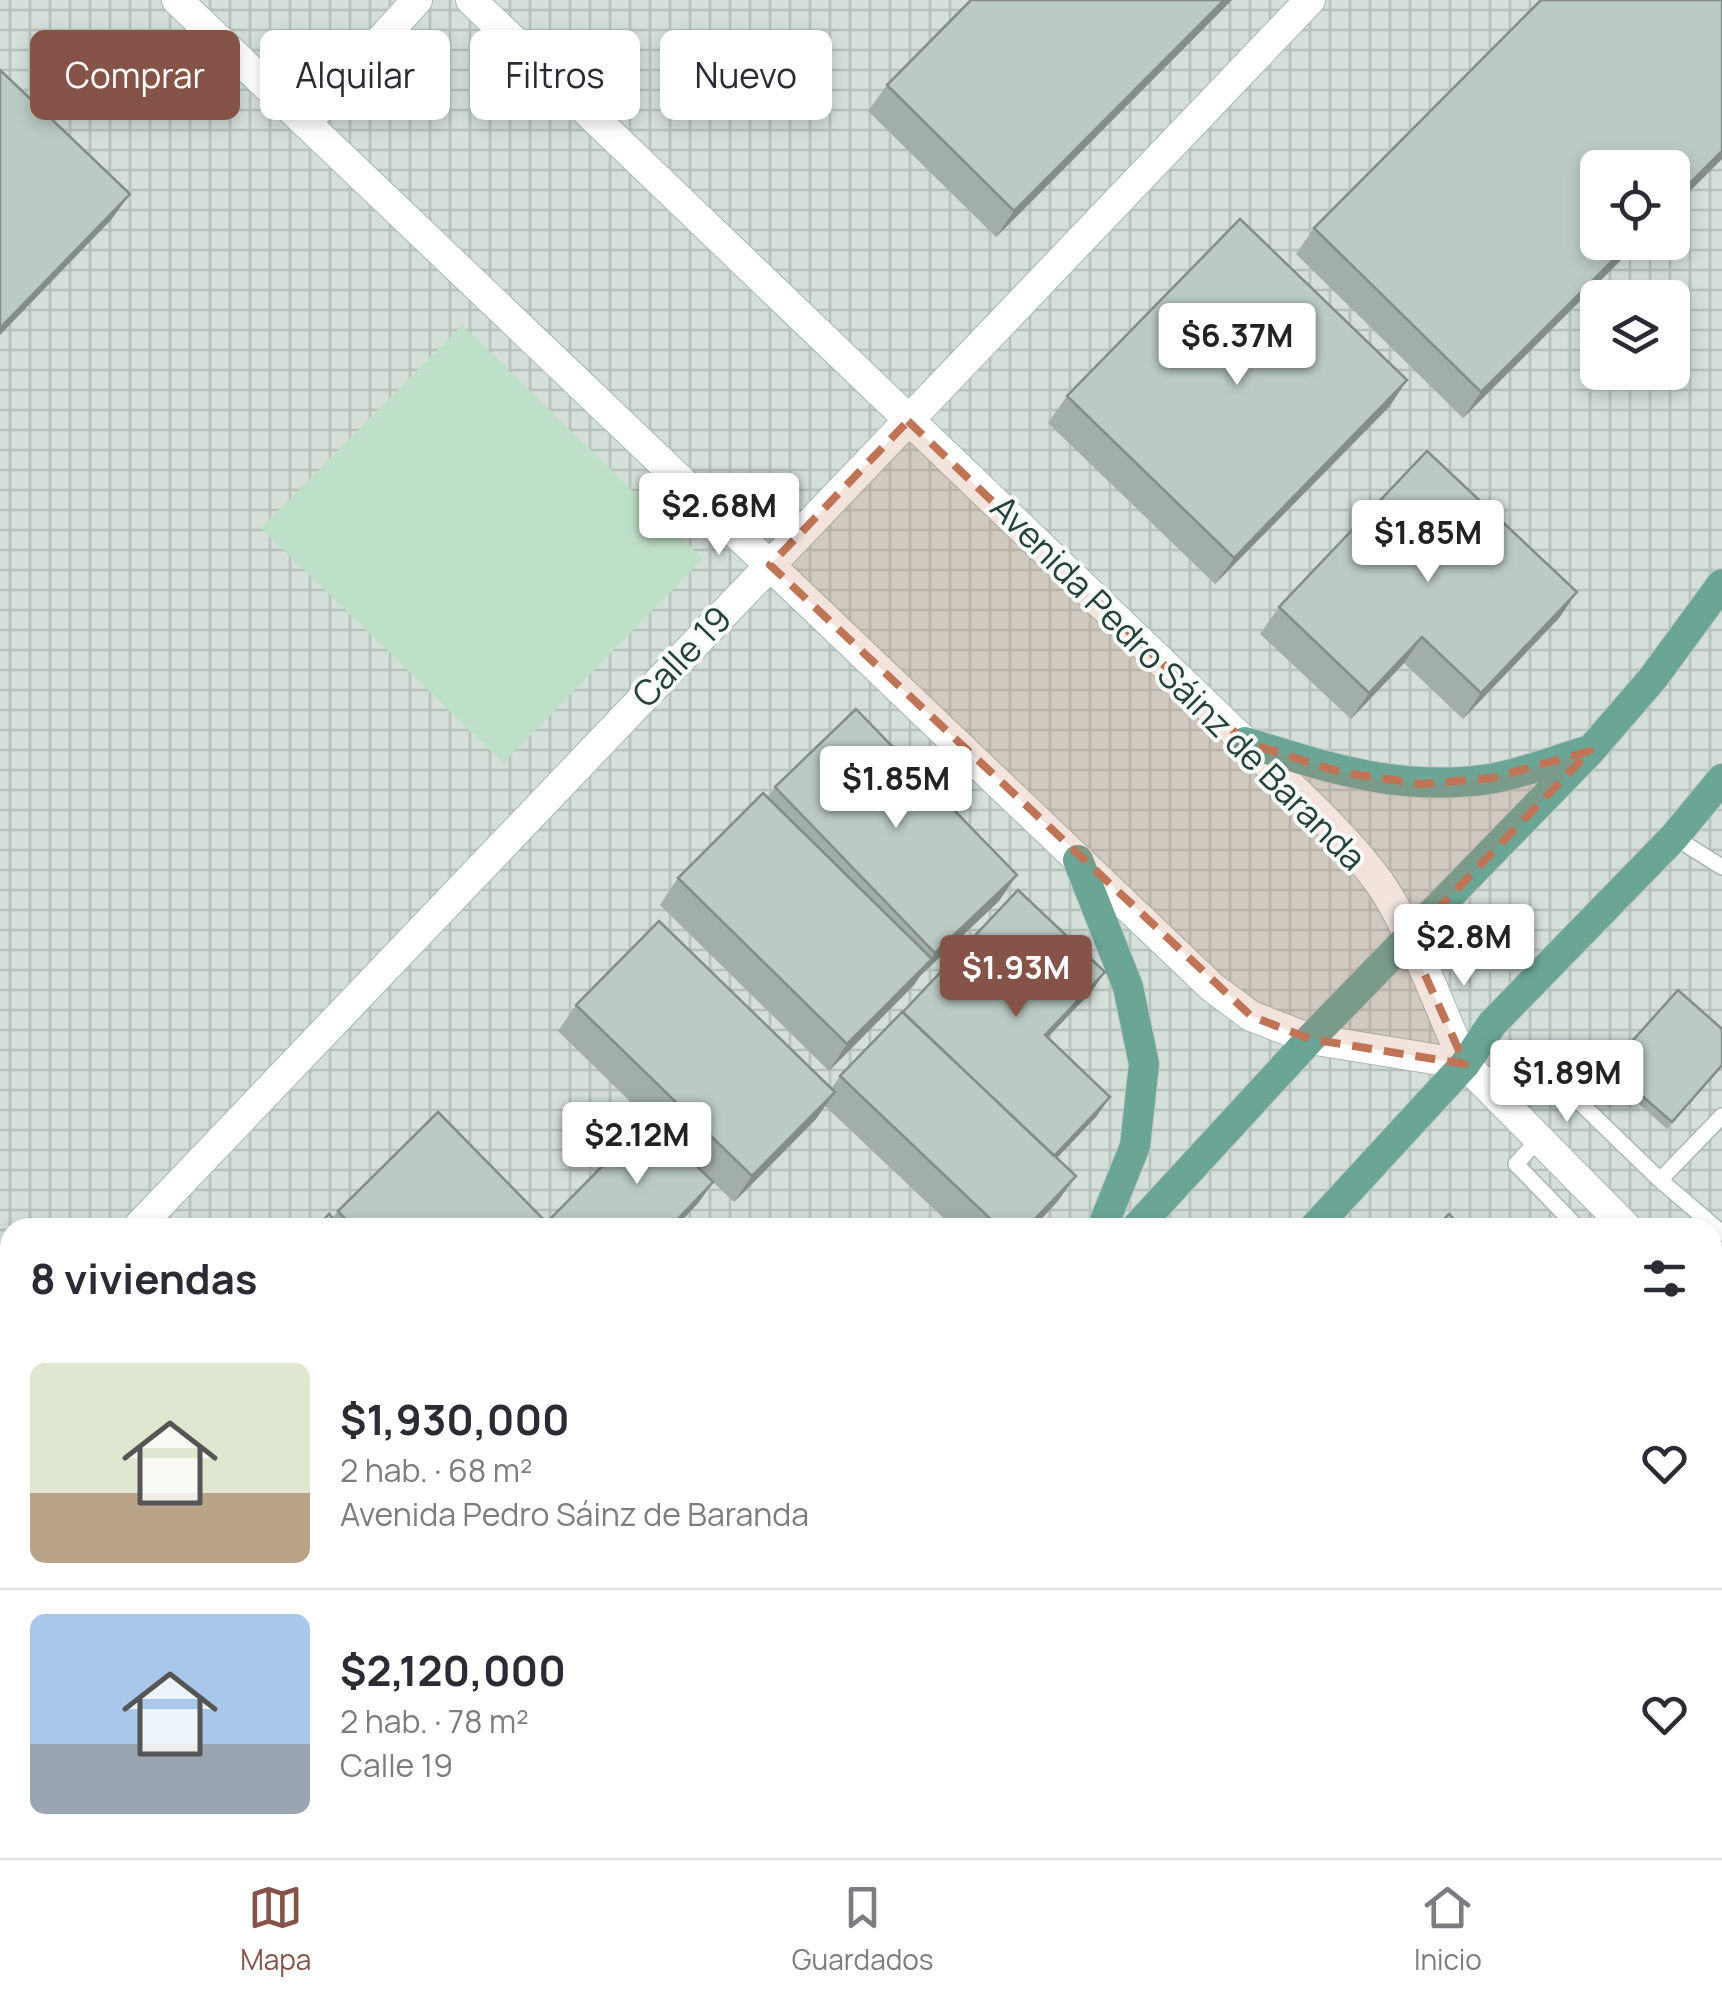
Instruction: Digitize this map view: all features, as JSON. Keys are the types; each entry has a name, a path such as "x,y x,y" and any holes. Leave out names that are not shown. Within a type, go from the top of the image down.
{"main road":[{"path":"1145,1218 1310,1040 1590,750 1653,678 1722,584"},
{"path":"1245,742 1340,772 1421,784 1492,778 1590,750"},
{"path":"1325,1218 1475,1075 1492,1024 1674,838 1722,779"},
{"path":"1078,860 1128,986 1144,1064 1135,1146 1106,1218"}],"street":[{"path":"177,0 1212,988 1251,1016 1310,1040 1475,1075 1617,1218"},
{"path":"306,123 417,0"},
{"name":"Avenida Pedro Sáinz de Baranda","path":"472,0 1342,839 1380,883 1475,1075"},
{"name":"Calle 19","path":"147,1218 1310,0"}],"lane":[{"path":"1674,838 1722,867"},
{"path":"1475,1075 1511,1058 1542,1065 1704,1218"},
{"path":"1660,1180 1722,1116"},
{"path":"1538,1139 1516,1164 1568,1218"}],"highlighted area":[{"path":"908,421 1245,742 1340,772 1421,784 1492,778 1590,751 1409,939 1465,1064 1310,1039 1251,1016 770,565"}],"shaded area":[{"path":"0,0 1722,0 1722,1218 0,1218"}],"green space":[{"path":"462,325 703,559 503,763 261,528"}],"building":[{"path":"971,0 1224,0 1014,211 887,85"},
{"path":"1541,0 1722,0 1722,151 1690,183 1690,150 1580,150 1580,260 1613,260 1593,280 1580,280 1580,293 1481,392 1314,228"},
{"path":"0,70 30,99 30,120 52,120 130,194 0,328"},
{"path":"1240,219 1407,380 1234,558 1067,396"},
{"path":"1427,451 1577,592 1481,693 1422,637 1369,693 1279,607"},
{"path":"856,709 1017,875 935,953 775,787"},
{"path":"763,793 932,959 847,1044 678,878"},
{"path":"1018,890 1105,972 1045,1035 1110,1097 1054,1156 903,1012"},
{"path":"659,921 835,1092 752,1176 576,1005"},
{"path":"1678,990 1722,1029 1722,1065 1672,1122 1609,1067"},
{"path":"902,1012 1076,1176 1036,1218 989,1218 840,1076"},
{"path":"438,1112 542,1218 345,1218 338,1211"},
{"path":"649,1119 713,1182 679,1218 551,1218"}]}
